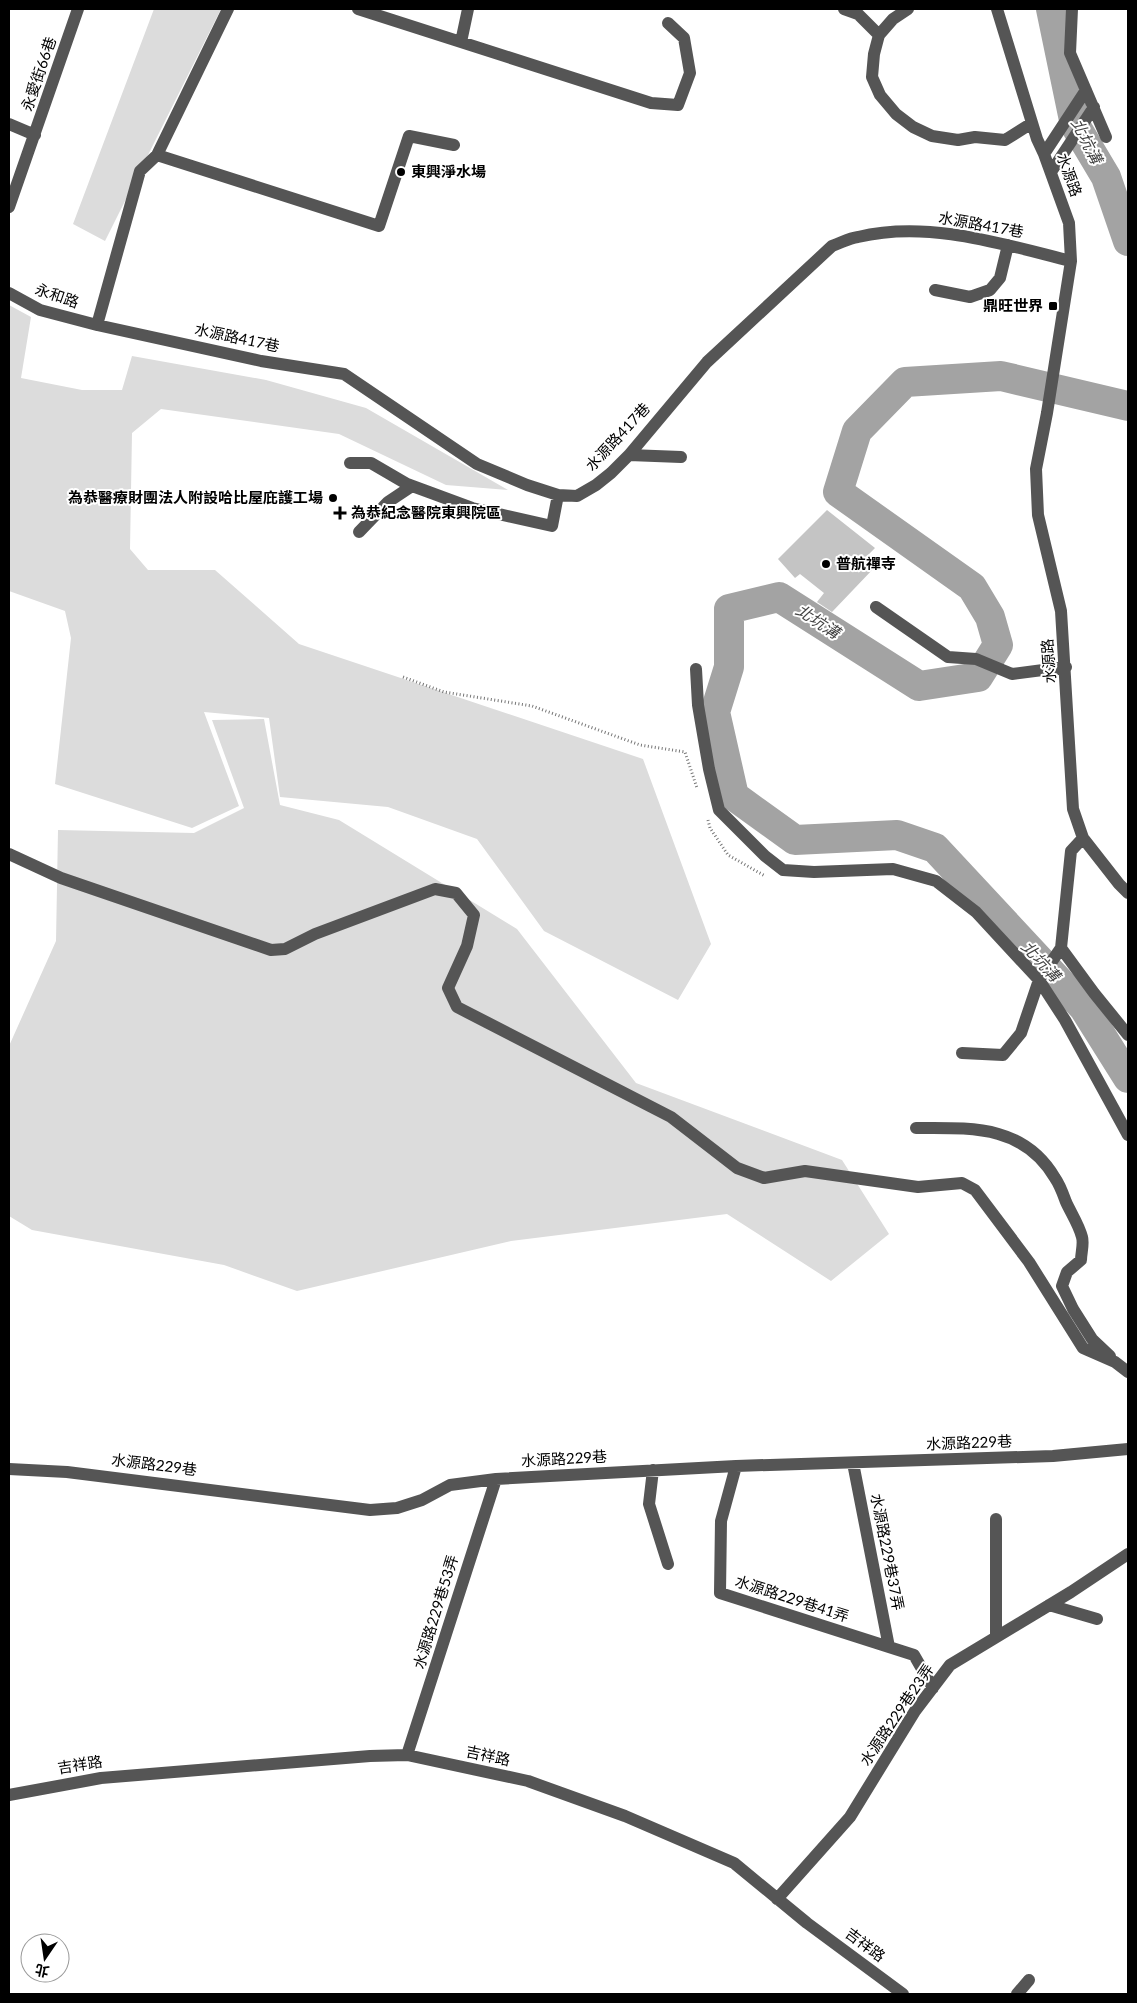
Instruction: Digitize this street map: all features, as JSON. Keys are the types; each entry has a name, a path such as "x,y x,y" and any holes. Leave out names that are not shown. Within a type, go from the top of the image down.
{"street":[{"name":"永愛街66巷","path":"9,207 78,9"},
{"path":"97,325 140,171 157,155 228,9"},
{"path":"358,9 651,103 678,105 690,73 684,38 668,23"},
{"path":"461,42 468,9"},
{"path":"844,9 858,14 879,35"},
{"path":"908,9 893,19 879,35 874,54 872,77 880,95 896,114 913,127 932,136 958,140 975,137 1006,140 1032,123"},
{"name":"水源路","path":"997,9 1037,140 1051,172 1069,223 1071,261 1047,413 1036,469 1038,515 1061,611 1066,667 1072,809 1083,838 1128,893"},
{"path":"1072,9 1070,53 1106,137"},
{"path":"1044,154 1086,90"},
{"path":"1051,172 1094,107"},
{"path":"9,124 35,135"},
{"path":"157,155 380,226 409,136 454,146"},
{"name":"水源路417巷","path":"97,325 261,361 344,374 477,464 558,496 577,496 596,485 628,454 707,362 832,246 857,236 905,231 935,232 1008,245 1071,261"},
{"path":"935,290 970,297 990,290 1000,278 1008,245"},
{"name":"永和路","path":"9,293 40,310 97,325"},
{"path":"628,454 682,457"},
{"path":"350,463 371,463 412,486 472,508 552,526 558,496"},
{"path":"359,532 388,502 412,486"},
{"path":"876,607 948,657 976,659 1012,674 1066,667"},
{"path":"696,669 698,705 709,769 720,810 765,856 783,870 814,872 893,869 936,882 976,912 1039,980 1065,1020 1128,1135"},
{"path":"962,1053 1003,1055 1021,1033 1039,980 1061,948 1071,851 1083,838"},
{"path":"9,854 61,878 271,950 285,949 315,934 435,889 456,893 474,915 467,946 448,988 457,1006 671,1116 737,1168 764,1178 805,1171 918,1187 962,1183 975,1190 1029,1262 1083,1348 1115,1362"},
{"path":"1061,948 1128,1035"},
{"path":"916,1128 974,1128 992,1132 1015,1140 1031,1150 1044,1162 1056,1178 1082,1238 1080,1260 1067,1272 1062,1286 1073,1309 1092,1339 1128,1372"},
{"name":"水源路229巷","path":"9,1469 77,1473 370,1510 397,1508 422,1500 450,1485 496,1479 736,1466 1053,1456 1128,1449"},
{"name":"水源路229巷37弄","path":"853,1462 889,1647"},
{"name":"水源路229巷41弄","path":"736,1466 721,1521 720,1593 914,1655 933,1688"},
{"path":"653,1470 649,1504 668,1564"},
{"name":"水源路229巷53弄","path":"407,1755 496,1479"},
{"path":"996,1519 996,1638"},
{"name":"水源路229巷23弄","path":"778,1899 850,1818 915,1711 950,1665 1128,1554"},
{"path":"1049,1605 1097,1619"},
{"name":"吉祥路","path":"9,1795 101,1778 370,1756 407,1755 528,1781 624,1816 734,1863 903,1994"},
{"path":"1017,1994 1029,1980"}],"path":[{"path":"403,677 444,692 532,706 640,745 685,752 699,793"},
{"path":"708,820 710,828 728,855 769,878 783,870"}],"shaded area":[{"path":"154,9 221,9 105,241 73,224"},
{"path":"9,305 31,317 21,378 82,390 122,390 132,356 266,380 366,408 508,490 446,485 339,434 161,409 132,433 130,549 148,570 215,570 299,644 643,759 711,944 678,1000 544,931 477,839 388,807 280,797 269,718 204,712 239,806 192,828 55,784 71,638 65,611 9,591"},
{"path":"264,719 280,805 339,820 517,929 636,1083 842,1160 889,1234 831,1281 727,1214 511,1241 297,1291 224,1265 32,1230 9,1216 9,1046 56,941 58,830 194,833 244,808 212,720"}],"building":[{"name":"普航禪寺","path":"827,510 875,548 864,559 874,568 832,612 817,602 824,593 800,574 795,578 778,559"}],"waterway":[{"name":"北坑溝","path":"1051,9 1075,125 1106,177 1128,241"},
{"name":"北坑溝","path":"1128,406 1001,376 905,382 857,431 838,492 972,587 990,617 998,645 978,677 919,686 779,597 729,609 729,667 715,712 734,796 795,840 897,835 935,848 1084,1008 1128,1078"}],"place":[{"name":"東興淨水場","path":"401,172"},
{"name":"鼎旺世界","path":"1053,306"},
{"name":"為恭醫療財團法人附設哈比屋庇護工場","path":"333,498"},
{"name":"為恭紀念醫院東興院區","path":"340,513"},
{"name":"普航禪寺","path":"826,564"}]}
